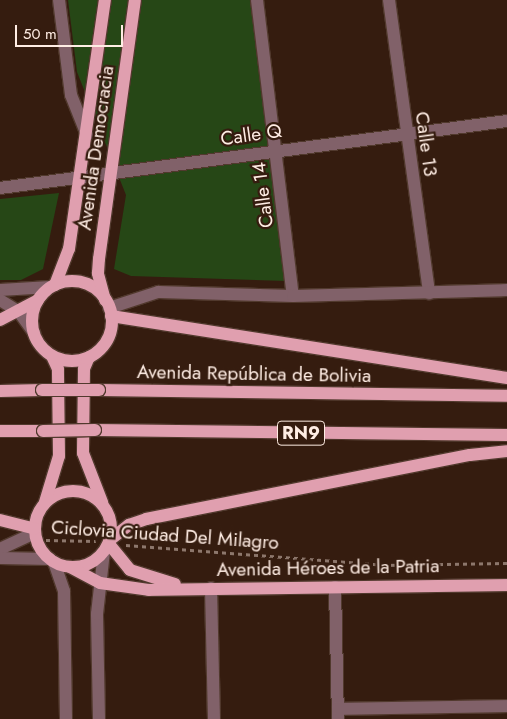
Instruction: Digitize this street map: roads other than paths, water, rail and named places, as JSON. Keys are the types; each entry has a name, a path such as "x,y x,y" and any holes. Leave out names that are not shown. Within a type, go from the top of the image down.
{"main road":[{"name":"Avenida Democracia","path":"53,286 69,249 78,179 87,135 105,0"},
{"name":"Avenida Democracia","path":"108,308 98,272 135,0"},
{"path":"0,320 19,312 38,300 53,286 77,282 88,285 108,308 507,378"},
{"path":"36,534 60,456 58,369 52,356 34,333 32,322 38,300"},
{"path":"108,308 107,340 89,357 84,369 83,453 102,504 111,520 108,545 123,564 139,575 190,588"},
{"path":"52,356 70,361 89,357"},
{"name":"Avenida República de Bolivia","path":"0,391 99,390 507,396"},
{"name":"RN9","path":"0,431 95,430 507,436"},
{"path":"70,567 89,564 129,525 146,519 470,455 507,451"},
{"path":"45,502 64,491 76,490 102,504"},
{"path":"0,520 36,534 52,560"},
{"name":"Avenida Héroes de la Patria","path":"52,560 100,583 149,590 507,585"}],"street":[{"path":"58,0 71,95 87,135"},
{"name":"Calle 14","path":"257,0 293,296"},
{"name":"Calle 13","path":"389,0 405,134 429,293"},
{"name":"Calle Q","path":"0,188 507,120"},
{"path":"0,290 53,286"},
{"path":"108,308 158,292 293,296 507,290"},
{"path":"0,300 19,312 34,333"},
{"path":"0,549 36,534"},
{"path":"99,719 97,614 100,583 108,545"},
{"path":"0,558 52,560 64,591 66,719"},
{"path":"334,587 338,714 507,706"},
{"path":"210,588 214,719"}]}
